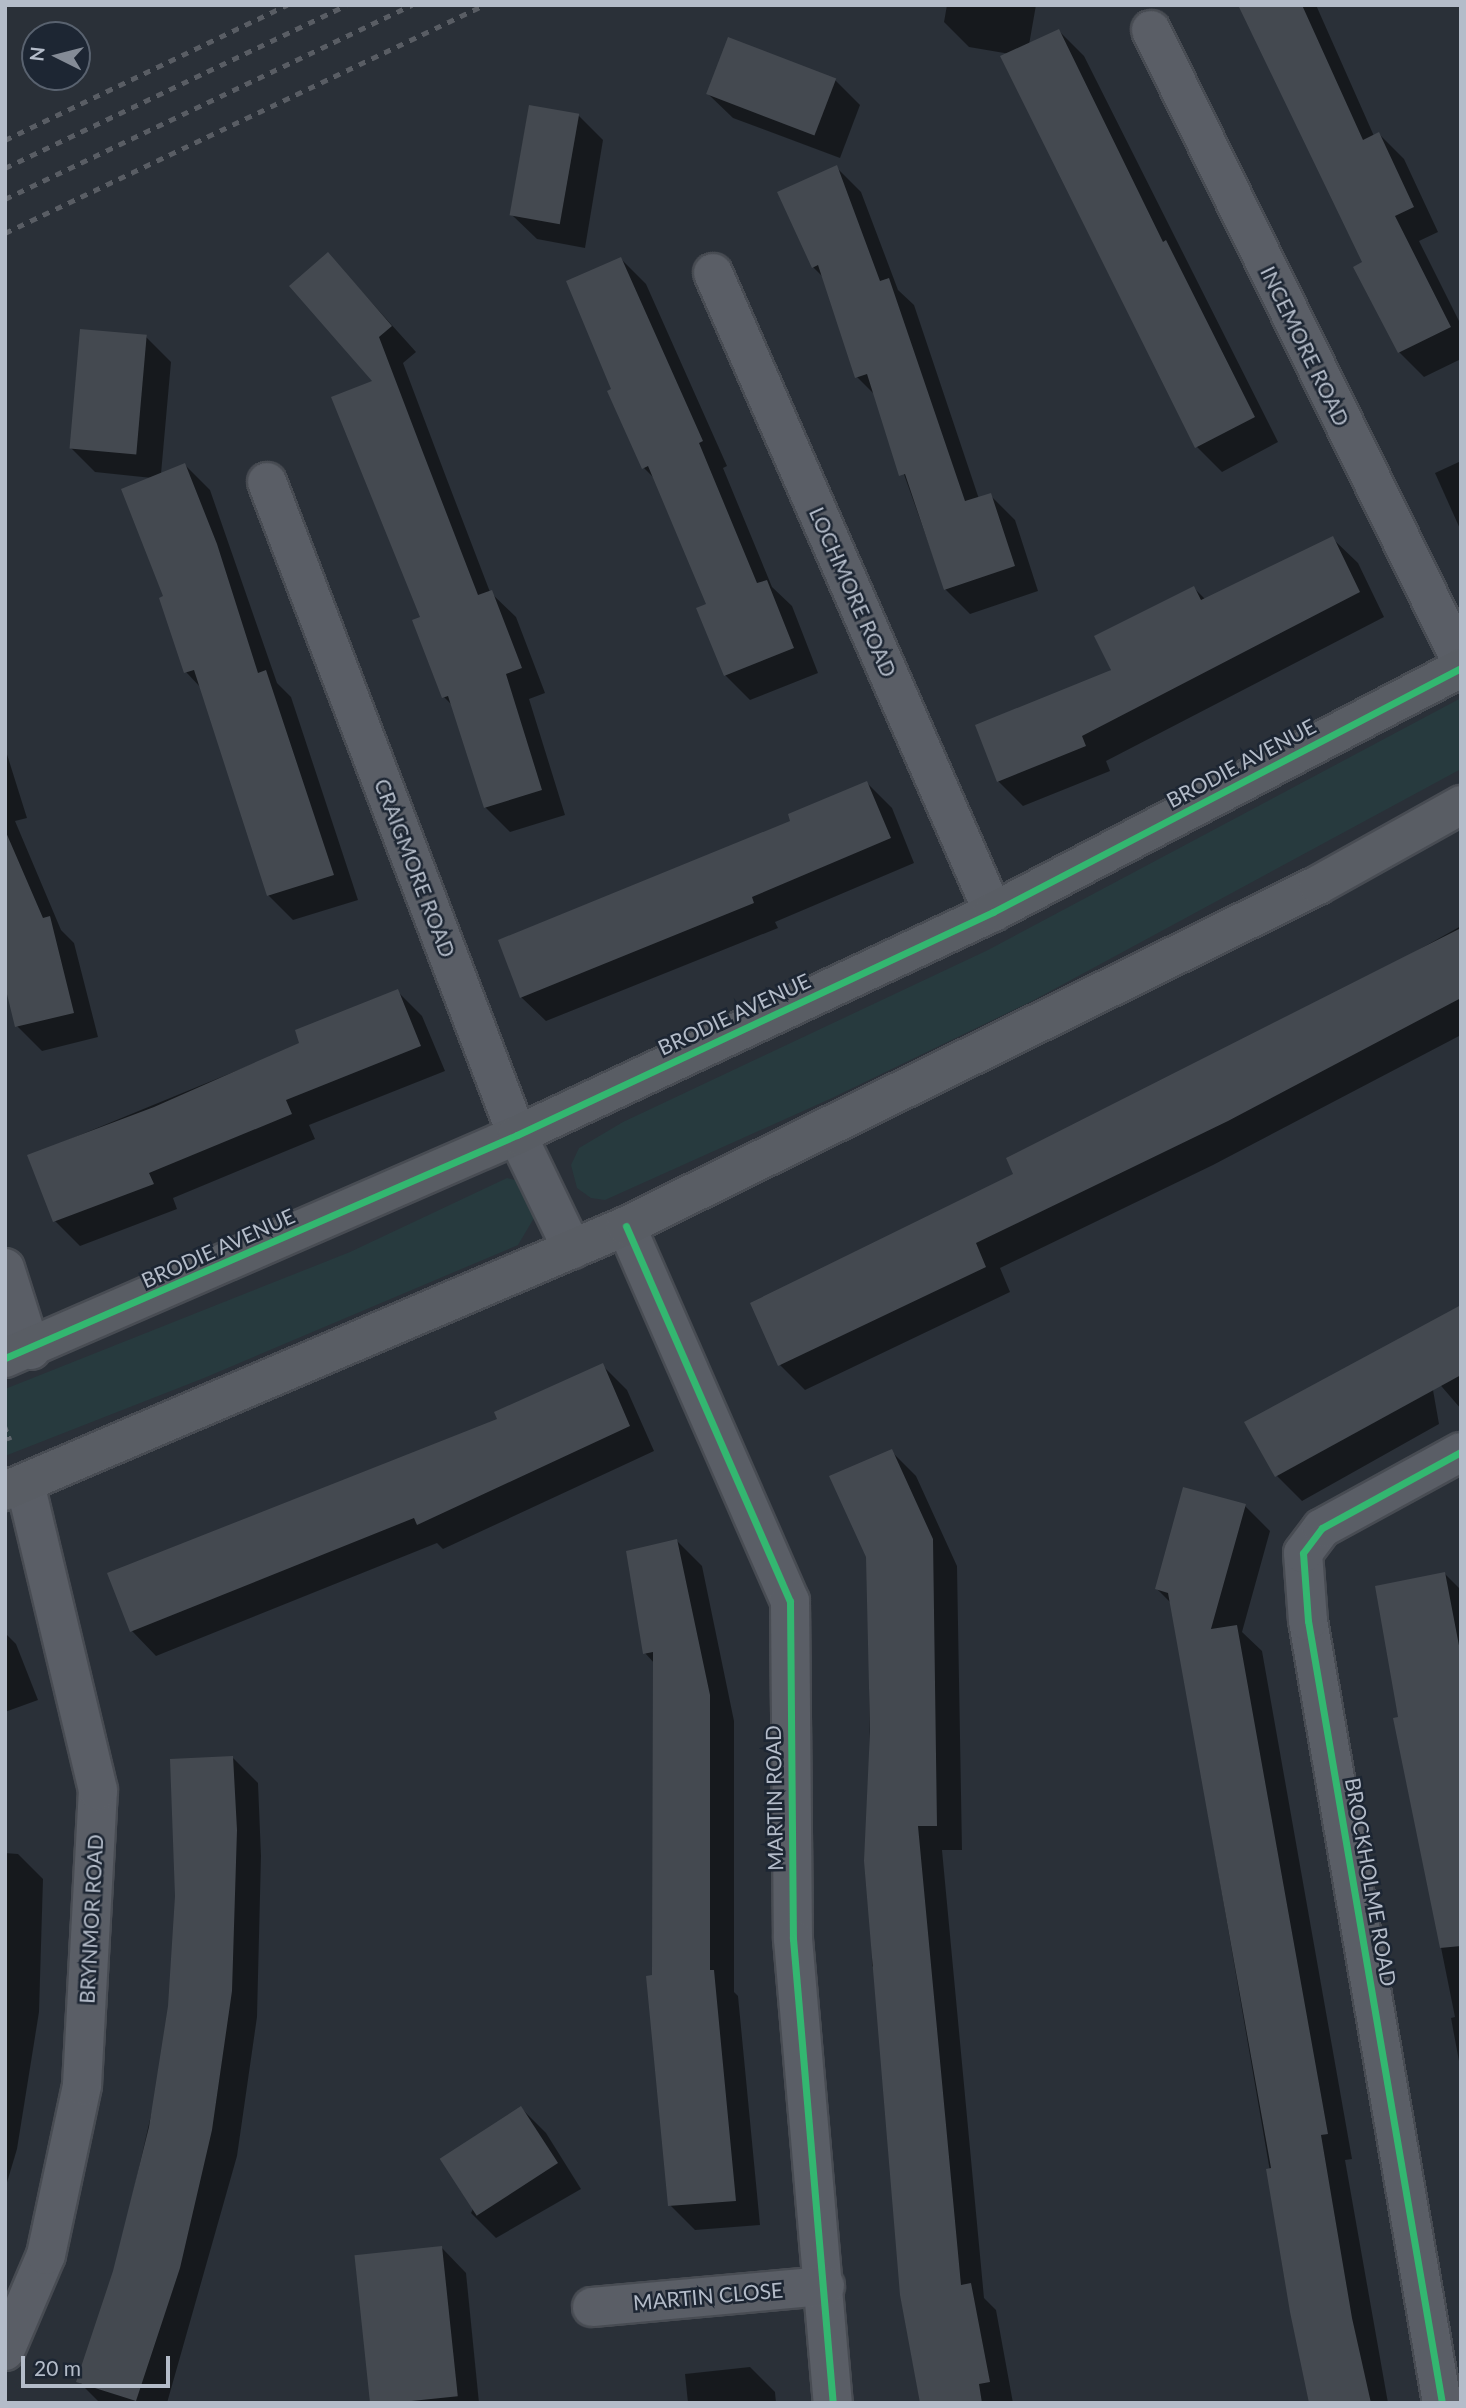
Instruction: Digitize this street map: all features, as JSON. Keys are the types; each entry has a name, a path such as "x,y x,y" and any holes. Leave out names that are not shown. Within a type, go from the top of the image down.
{"street":[{"name":"INCEMORE ROAD","path":"1151,30 1461,661"},
{"name":"LOCHMORE ROAD","path":"713,272 993,912"},
{"name":"CRAIGMORE ROAD","path":"267,482 517,1135 572,1249"},
{"name":"BRODIE AVENUE","path":"18,1354 517,1135 993,912 1461,668"},
{"path":"15,1487 625,1226 1318,885 1461,805"},
{"name":"MARTIN ROAD","path":"625,1226 790,1601 793,1939 825,2286 832,2403"},
{"path":"5,1268 18,1354"},
{"name":"BROCKHOLME ROAD","path":"1442,2403 1306,1610 1303,1553 1322,1528 1461,1452"},
{"name":"BRYNMOR ROAD","path":"5,2351 46,2255 82,2085 97,1790 15,1487"},
{"name":"MARTIN CLOSE","path":"592,2307 825,2286"}],"green space":[{"path":"1461,698 1461,769 1034,1000 832,1098 605,1200 591,1198 577,1188 571,1165 579,1148 623,1122 988,950"},
{"path":"507,1178 526,1183 537,1213 518,1245 204,1378 5,1456 5,1389 350,1252"}],"building":[{"path":"1238,5 1302,5 1363,140 1379,132 1414,207 1395,216 1451,327 1398,353 1353,267 1362,262"},
{"path":"1059,29 1163,242 1166,240 1255,417 1195,448 1000,56"},
{"path":"728,37 836,79 814,136 706,94"},
{"path":"529,105 579,114 560,224 510,215"},
{"path":"837,165 880,281 889,278 965,501 991,493 1015,566 944,590 905,474 899,476 867,374 855,378 818,265 812,268 777,192"},
{"path":"328,252 392,326 379,337 478,595 492,590 522,668 506,674 542,790 484,808 448,696 442,698 412,620 420,617 331,397 372,381 289,286"},
{"path":"621,257 703,441 699,443 757,583 767,580 794,648 724,676 696,608 706,604 648,466 642,469 607,391 611,389 566,281"},
{"path":"80,329 147,335 136,454 70,449"},
{"path":"185,463 217,544 258,673 266,670 334,875 267,896 194,670 184,673 159,598 163,596 121,489"},
{"path":"1333,536 1360,592 1082,736 1086,746 997,782 975,725 1111,670 1094,636 1194,586 1201,600"},
{"path":"867,781 891,838 752,897 754,903 520,998 498,940 790,821 788,814"},
{"path":"5,830 43,918 50,916 74,1013 15,1027 5,986"},
{"path":"1461,928 1461,998 1228,1121 976,1243 986,1267 778,1366 750,1303 1013,1174 1006,1158"},
{"path":"398,989 421,1046 286,1100 292,1114 149,1173 154,1184 53,1222 27,1155 154,1107 299,1043 295,1030"},
{"path":"1461,1305 1461,1375 1275,1477 1244,1422"},
{"path":"603,1363 630,1426 417,1525 414,1518 130,1632 107,1573 497,1419 494,1412"},
{"path":"892,1449 933,1539 937,1826 918,1826 961,2285 971,2283 990,2382 979,2384 982,2403 920,2403 900,2295 864,1861 870,1731 866,1557 829,1476"},
{"path":"1183,1487 1246,1504 1211,1629 1237,1625 1328,2134 1321,2135 1352,2318 1371,2403 1309,2403 1290,2312 1266,2169 1271,2168 1168,1593 1155,1589"},
{"path":"677,1539 710,1695 710,1970 714,1970 736,2201 668,2206 646,1976 652,1975 653,1652 643,1654 626,1551"},
{"path":"1445,1572 1461,1656 1461,1946 1440,1948 1393,1718 1398,1717 1375,1586"},
{"path":"233,1756 237,1830 232,1991 212,2130 180,2268 136,2401 76,2382 113,2271 149,2127 168,2006 175,1896 170,1759"},
{"path":"521,2106 558,2163 477,2216 440,2159"},
{"path":"442,2246 458,2396 370,2403 354,2255"}],"railway":[{"path":"5,140 287,5"},
{"path":"5,168 346,5"},
{"path":"5,199 412,5"},
{"path":"5,233 484,5"}],"cycle path":[{"path":"5,1358 517,1135 993,912 1461,668"},
{"path":"626,1226 790,1601 793,1939 833,2403"},
{"path":"1442,2403 1308,1621 1303,1553 1322,1528 1461,1452"}]}
